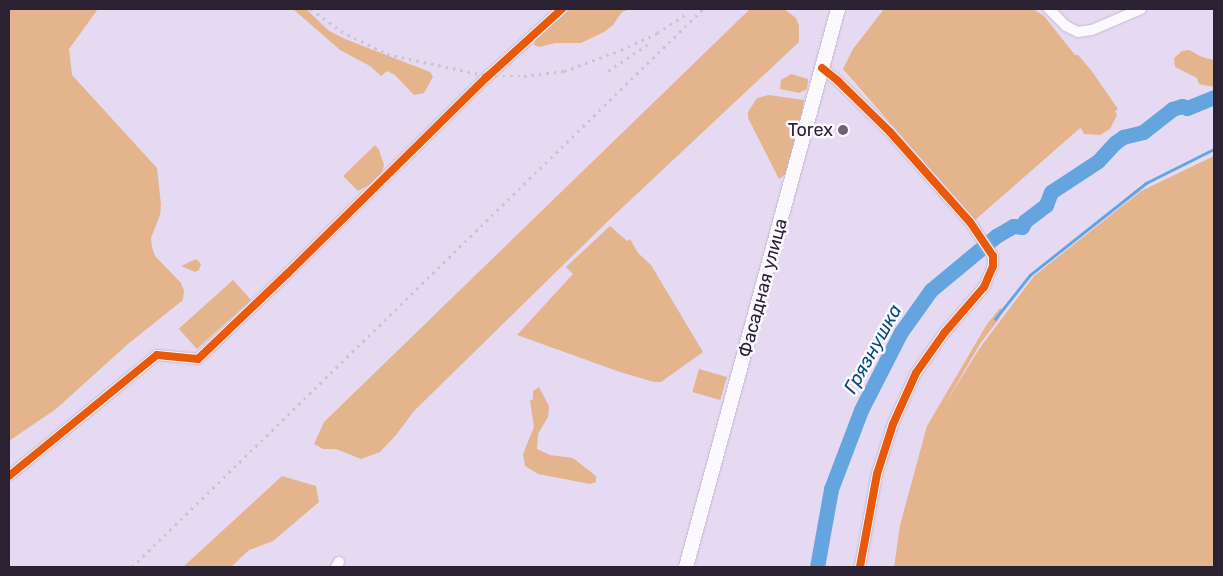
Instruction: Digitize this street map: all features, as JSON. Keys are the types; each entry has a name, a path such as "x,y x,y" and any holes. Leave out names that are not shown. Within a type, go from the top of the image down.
{"main road":[{"name":"Фасадная улица","path":"686,567 838,9"}],"street":[{"path":"9,476 157,354 198,359 488,76 562,9"},
{"path":"1049,9 1066,26 1078,32 1092,30 1141,9"},
{"path":"822,68 890,132 970,222 993,256 993,266 984,287 945,332 916,373 893,424 877,474 860,567"}],"shaded area":[{"path":"9,9 98,9 69,49 72,75 157,168 161,205 160,215 151,238 152,247 155,256 181,283 184,291 183,300 128,344 56,409 9,441"},
{"path":"293,9 306,9 329,31 430,72 433,77 424,93 414,95 395,75 387,71 381,76 370,66 340,50"},
{"path":"570,9 630,9 622,12 613,25 604,32 581,43 555,43 539,47 534,45 537,36"},
{"path":"750,9 784,9 796,18 799,26 799,42 607,222 414,411 380,452 361,459 336,449 323,449 314,444 324,422"},
{"path":"884,9 1033,9 1044,16 1075,55 1078,55 1091,70 1118,109 1115,111 1117,115 1110,129 1100,135 1084,134 1081,128 1079,129 975,220 843,69 853,49"},
{"path":"1189,50 1202,57 1214,60 1214,87 1199,84 1197,78 1175,67 1174,58 1182,51"},
{"path":"791,74 808,79 807,89 799,93 780,89 781,80"},
{"path":"769,95 804,100 801,121 786,174 779,179 748,118 748,112 757,98"},
{"path":"375,145 379,150 384,165 382,172 369,185 358,191 343,176"},
{"path":"1214,156 1214,567 894,567 900,525 927,426 987,324 1000,308 1003,311 980,344 942,409 979,349 1034,276 1141,191"},
{"path":"610,226 627,241 630,239 638,253 651,265 703,352 661,382 654,382 620,372 517,335 573,274 566,267"},
{"path":"196,259 201,264 199,270 195,272 181,266"},
{"path":"233,280 251,300 197,349 179,329"},
{"path":"699,369 727,377 720,400 692,392"},
{"path":"539,387 549,406 548,417 538,434 537,449 550,455 573,458 596,476 596,482 590,484 538,474 525,466 523,454 534,427 530,401 533,399 533,391"},
{"path":"282,476 316,486 319,502 273,541 249,550 231,567 183,567"}],"waterway":[{"name":"Грязнушка","path":"817,567 831,489 861,410 901,332 931,290 996,236 1013,226 1022,227 1025,221 1046,205 1051,192 1098,161 1123,137 1143,132 1172,109 1182,106 1187,108 1214,97"},
{"path":"995,319 1030,275 1146,183 1214,149"}],"railway":[{"path":"311,9 341,31 387,54 488,76 524,76 564,71 621,50 657,33 688,13"},
{"path":"132,567 703,9"},
{"path":"608,71 651,42"}],"cycle path":[{"path":"9,476 157,355 198,359 488,76 562,9"},
{"path":"822,68 890,132 970,222 993,256 993,266 984,287 945,332 916,373 893,424 877,474 860,567"}],"place":[{"name":"Torex","path":"843,130"}]}
